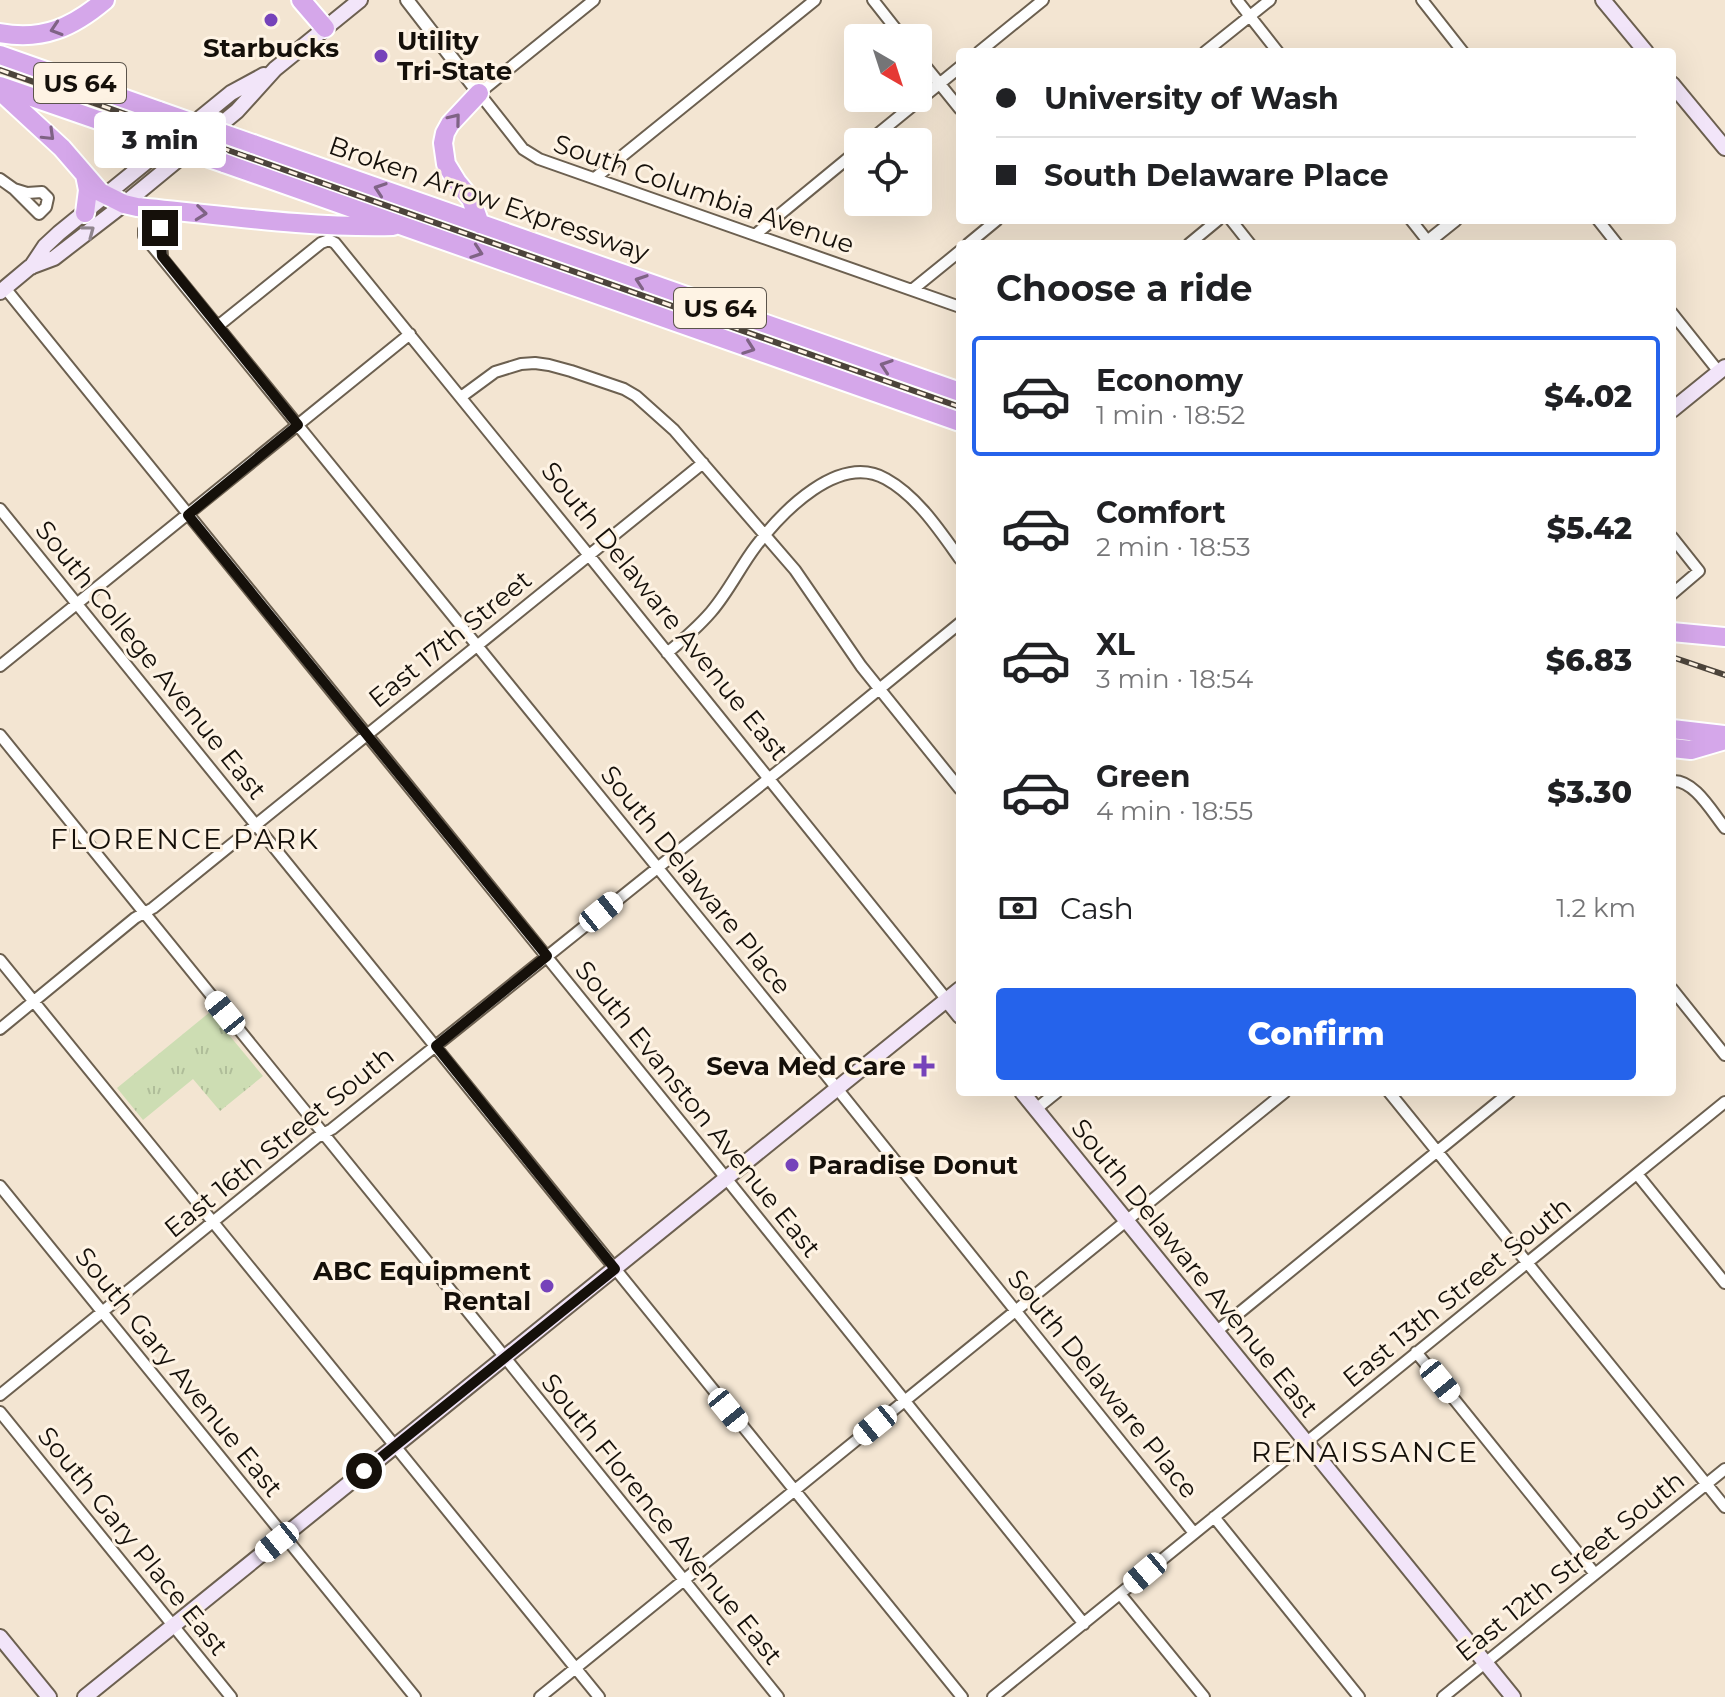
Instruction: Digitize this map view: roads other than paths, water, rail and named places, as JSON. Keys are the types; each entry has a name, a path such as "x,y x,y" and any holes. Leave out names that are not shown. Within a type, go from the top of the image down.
{"highway":[{"path":"0,33 27,36 57,29 72,24 105,0"},
{"path":"301,0 325,28"},
{"name":"Broken Arrow Expressway","path":"0,55 956,391"},
{"path":"0,89 48,134 100,192 124,204 305,224 404,226"},
{"name":"Broken Arrow Expressway","path":"0,89 224,163 956,421"},
{"path":"479,93 450,124 445,133 443,154 457,182 471,199 480,224"},
{"path":"85,175 88,190 85,213"},
{"path":"1702,636 1725,631"},
{"path":"1676,633 1725,637"},
{"path":"1676,730 1725,737"},
{"path":"1676,748 1691,750 1725,737"}],"main road":[{"path":"30,267 54,258 124,204 237,111 275,69 360,0"},
{"path":"1603,0 1643,48"},
{"path":"2,290 30,267 45,246 231,93 275,69"},
{"path":"1676,89 1725,148"},
{"path":"1676,407 1722,370"},
{"path":"85,1697 956,992"},
{"name":"South Delaware Avenue East","path":"947,1000 956,1011"},
{"name":"South Delaware Avenue East","path":"1025,1096 1513,1697"},
{"path":"0,1637 49,1697"}],"street":[{"name":"South Columbia Avenue","path":"407,0 529,154 956,306"},
{"path":"479,93 594,0"},
{"path":"595,178 815,0"},
{"path":"873,0 892,24"},
{"path":"984,48 1043,0"},
{"path":"1237,0 1275,48"},
{"path":"1210,48 1270,0"},
{"path":"1422,0 1460,48"},
{"path":"885,128 956,70"},
{"path":"932,75 956,104"},
{"path":"756,234 844,162"},
{"path":"0,179 14,189"},
{"path":"973,240 992,224"},
{"path":"1194,240 1213,224"},
{"path":"1432,240 1450,224"},
{"path":"1601,224 1614,240"},
{"name":"South Delaware Avenue East","path":"218,326 315,247 329,240 340,248 947,1000"},
{"path":"912,290 956,254"},
{"name":"South Delaware Place","path":"162,256 1194,1533"},
{"name":"South Evanston Avenue East","path":"2,290 547,956 1084,1624"},
{"path":"1676,318 1722,370"},
{"path":"0,666 410,334"},
{"path":"461,397 506,368 535,363 611,384 636,396 674,430 795,570 879,689 956,784"},
{"name":"East 17th Street","path":"0,1029 703,463"},
{"path":"667,653 712,611 765,535 802,498 821,484 848,473 876,474 888,480 906,494 956,554"},
{"name":"South College Avenue East","path":"0,509 962,1697"},
{"path":"1676,542 1699,571 1676,591"},
{"name":"East 16th Street South","path":"0,1395 956,626"},
{"name":"South Florence Avenue East","path":"0,735 778,1697"},
{"path":"1676,780 1692,787 1725,828"},
{"path":"0,960 599,1697"},
{"path":"1676,994 1725,1055"},
{"path":"1036,1109 1052,1096"},
{"path":"540,1697 1280,1096"},
{"path":"1392,1096 1725,1507"},
{"path":"1217,1331 1505,1096"},
{"name":"East 13th Street South","path":"996,1696 1725,1102"},
{"path":"1637,1174 1725,1283"},
{"name":"South Gary Avenue East","path":"0,1186 415,1697"},
{"path":"1416,1352 1595,1574"},
{"name":"South Gary Place East","path":"0,1412 231,1697"},
{"name":"East 12th Street South","path":"1443,1697 1725,1469"},
{"name":"South Delaware Place","path":"1214,1517 1359,1697"},
{"path":"1120,1594 1204,1697"}],"railway":[{"path":"0,70 956,406"},
{"path":"1676,658 1725,675"}],"place":[{"name":"Starbucks","path":"271,20"},
{"name":"Utility Tri-State","path":"381,56"},
{"name":"Seva Med Care","path":"924,1066"},
{"name":"Paradise Donut","path":"792,1165"},
{"name":"ABC Equipment Rental","path":"547,1286"}],"district":[{"name":"FLORENCE PARK","path":"185,839"},
{"name":"RENAISSANCE","path":"1365,1452"}]}
